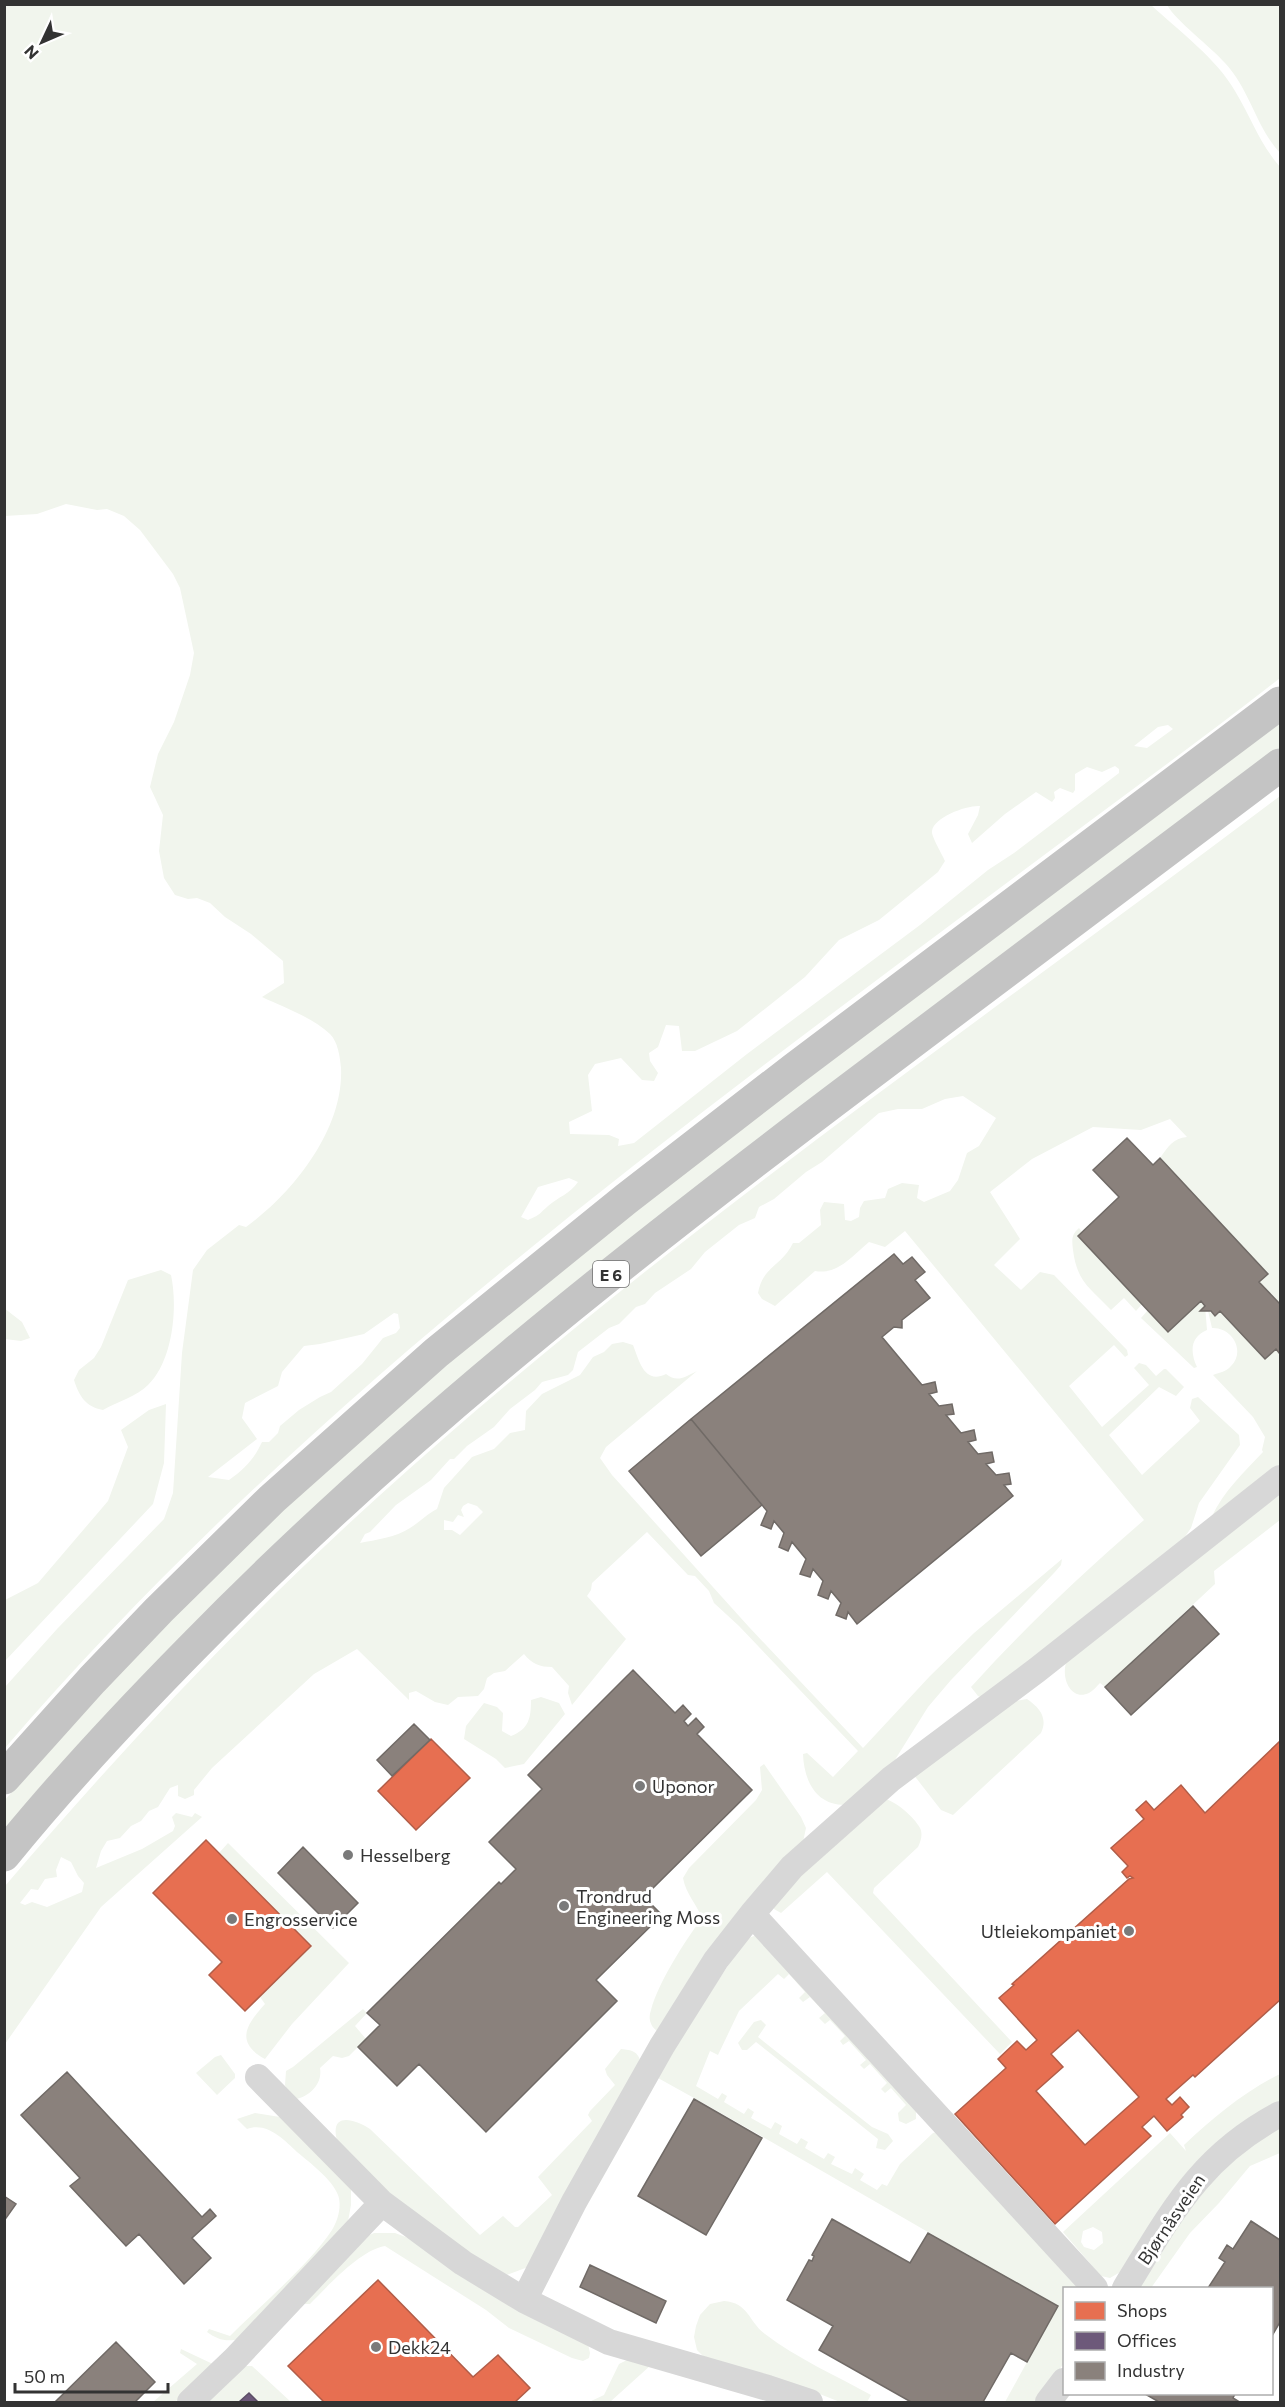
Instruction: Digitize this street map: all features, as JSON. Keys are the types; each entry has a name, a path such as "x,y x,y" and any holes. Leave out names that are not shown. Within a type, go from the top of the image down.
{"highway":[{"path":"4,1778 159,1610 272,1500 436,1353 626,1198 756,1097 1281,703"},
{"name":"E 6","path":"4,1854 137,1704 241,1598 361,1484 511,1354 719,1188 1281,765"}],"street":[{"path":"524,2300 574,2202 662,2046 716,1960 792,1867 891,1779 1037,1670 1281,1478"},
{"path":"752,1914 1093,2287"},
{"path":"258,2077 382,2203 463,2263 524,2300 609,2342 768,2388 810,2403"},
{"name":"Bjørnåsveien","path":"1126,2287 1187,2190 1206,2168 1235,2142 1281,2114"},
{"path":"190,2403 235,2359 382,2203"},
{"path":"1048,2403 1063,2384"}],"shaded area":[{"path":"5,4 1151,5 1196,45 1227,79 1266,148 1280,167 1280,678 746,1079 484,1286 357,1394 235,1507 117,1624 5,1748 5,1687 57,1629 164,1519 173,1493 182,1353 193,1270 207,1250 239,1225 246,1227 264,1213 298,1178 325,1136 334,1114 340,1091 341,1068 337,1045 330,1034 306,1017 262,997 284,983 283,961 210,903 197,898 188,899 175,895 164,878 159,851 163,815 150,787 158,754 174,722 190,675 194,653 180,588 173,574 140,530 124,516 107,509 97,510 66,504 37,514 5,516","holes":["1168,725 1173,729 1147,748 1134,746 1158,727","1115,766 1119,769 1119,773 1014,853 988,870 920,925 747,1054 634,1143 618,1146 619,1139 609,1135 570,1134 569,1122 592,1111 588,1075 595,1064 621,1058 642,1080 654,1081 658,1073 650,1061 649,1053 658,1047 666,1025 679,1026 682,1051 695,1051 737,1031 805,977 839,940 879,920 938,872 945,861 932,831 939,821 960,810 980,806 968,834 972,843 1005,814 1036,792 1052,802 1055,798 1054,792 1060,788 1073,793 1075,774 1087,767 1102,772","569,1178 578,1182 571,1190 528,1220 521,1217 538,1187","394,1313 398,1314 400,1328 396,1333 383,1338 362,1364 331,1392 299,1410 280,1426 278,1433 269,1442 262,1442 252,1459 240,1472 229,1480 208,1477 257,1439 242,1418 245,1403 278,1386 282,1372 304,1346 364,1334"]},
{"path":"1167,5 1280,5 1280,153 1265,132 1234,74 1178,19"},
{"path":"1280,722 1280,749 716,1173 5,1832 5,1800 97,1697 193,1596 259,1531 394,1408 534,1290 678,1177"},
{"path":"1280,796 1280,1304 1259,1282 1268,1274 1160,1158 1174,1141 1187,1137 1170,1119 1141,1130 1093,1127 1032,1159 990,1192 1020,1239 994,1265 1021,1290 1040,1272 1054,1275 1127,1350 1128,1355 1125,1357 1114,1345 1069,1386 1102,1427 1149,1385 1134,1368 1139,1363 1146,1365 1156,1376 1166,1369 1184,1387 1176,1396 1159,1387 1109,1435 1142,1475 1200,1421 1190,1408 1192,1399 1198,1397 1239,1435 1240,1445 1199,1503 1191,1528 1182,1541 985,1699 978,1696 971,1687 1055,1601 1144,1520 905,1231 885,1247 869,1242 838,1267 815,1271 775,1306 762,1299 758,1293 760,1284 768,1271 784,1257 793,1243 799,1243 821,1225 820,1210 824,1202 844,1204 845,1220 851,1221 859,1217 864,1201 885,1198 888,1189 902,1183 919,1185 917,1198 924,1202 950,1191 958,1180 967,1153 979,1146 996,1118 963,1096 945,1099 922,1109 898,1109 879,1113 822,1162 806,1172 774,1199 759,1207 755,1218 739,1225 705,1252 691,1269 655,1293 645,1304 636,1307 619,1324 609,1328 578,1352 573,1370 568,1375 542,1382 510,1409 494,1427 467,1446 454,1459 450,1459 431,1480 396,1505 370,1532 365,1534 360,1543 399,1534 437,1509 444,1488 472,1457 494,1449 510,1433 525,1430 526,1411 542,1394 580,1375 593,1357 604,1352 612,1344 623,1342 633,1345 640,1364 647,1374 652,1376 659,1377 666,1374 677,1379 697,1371 606,1447 600,1458 612,1475 749,1627 863,1748 974,1633 1062,1559 1061,1565 1054,1573 928,1707 893,1763 845,1805 826,1801 819,1796 809,1782 803,1754 807,1753 833,1777 858,1751 739,1626 714,1603 709,1591 695,1576 688,1575 647,1532 592,1583 587,1596 626,1639 572,1705 568,1693 569,1686 552,1667 536,1664 524,1654 505,1671 494,1673 487,1678 484,1689 478,1696 458,1697 448,1705 435,1702 416,1691 409,1693 409,1700 357,1649 314,1674 212,1768 194,1790 194,1795 185,1799 178,1796 178,1785 170,1788 158,1807 149,1811 141,1821 131,1826 120,1838 107,1841 96,1868 142,1849 173,1831 175,1826 172,1817 176,1813 192,1817 195,1813 202,1817 101,1907 5,2044 5,1886 139,1734 233,1636 379,1496 486,1402 596,1311 822,1136","holes":["468,1503 477,1506 483,1512 460,1535 452,1530 444,1530 444,1520 453,1522 458,1515 464,1517 461,1510","61,1857 71,1862 84,1883 82,1892 47,1907 32,1902 25,1905 20,1903 31,1889 38,1890 45,1879 57,1877 56,1870"]},
{"path":"1079,1228 1082,1232 1078,1237 1142,1304 1136,1311 1124,1298 1111,1310 1081,1277 1073,1250 1073,1238"},
{"path":"161,1270 171,1275 174,1302 172,1333 163,1362 148,1385 103,1410 97,1409 84,1400 74,1380 79,1370 94,1358 101,1347 128,1280"},
{"path":"1201,1301 1205,1306 1207,1330 1197,1337 1193,1345 1193,1356 1197,1367 1194,1368 1141,1318 1148,1310 1169,1332"},
{"path":"4,1308 22,1322 30,1338 21,1341 5,1339"},
{"path":"1208,1311 1215,1315 1220,1311 1265,1359 1276,1349 1280,1354 1280,1466 1212,1516 1228,1490 1263,1452 1265,1437 1253,1417 1213,1375 1231,1366 1237,1354 1237,1347 1226,1331 1212,1328"},
{"path":"166,1404 164,1463 153,1504 5,1661 5,1600 38,1583 108,1501 128,1447 121,1430 149,1410"},
{"path":"1280,1489 1280,1520 1214,1571 1215,1584 1105,1687 1100,1683 1090,1692 1082,1695 1072,1690 1068,1685 1065,1672 1068,1658"},
{"path":"541,1697 559,1703 565,1714 524,1764 505,1768 496,1759 464,1739 466,1726 484,1703 497,1707 503,1713 502,1731 511,1736 522,1730 528,1722 531,1700"},
{"path":"1027,1699 1042,1714 1044,1723 1041,1733 953,1815 941,1810 913,1774 1016,1701"},
{"path":"764,1764 801,1817 806,1828 803,1842 657,2031 650,2019 655,1999 673,1962 702,1918 686,1889 683,1878 689,1868 756,1800 762,1790 760,1767"},
{"path":"883,1799 893,1802 909,1814 920,1828 921,1838 918,1847 874,1888 873,1893 1012,2042 1000,2054 827,1872 781,1913 774,1909 773,1906 790,1884"},
{"path":"228,1843 349,1963 292,2024 265,2059 255,2053 247,2039 249,2026 265,2004 260,1997 311,1945 219,1853"},
{"path":"754,1936 762,1937 916,2107 916,2119 906,2124 899,2121 898,2113 906,2105 891,2088 885,2093 881,2089 887,2083 870,2064 864,2069 860,2065 866,2060 849,2041 843,2045 840,2041 845,2036 830,2020 825,2024 819,2018 825,2013 810,1997 803,2002 799,1998 805,1992 789,1974 784,1979 778,1974 739,2011 718,2055 710,2051 696,2086 718,2099 722,2093 727,2096 724,2102 744,2114 748,2108 754,2112 751,2118 771,2129 775,2122 782,2126 779,2134 797,2144 801,2138 808,2142 805,2148 824,2159 828,2153 835,2157 831,2164 852,2174 855,2168 864,2174 860,2180 877,2190 882,2184 887,2186 900,2164 933,2133 937,2132 1079,2287 1063,2287 1063,2364 1036,2402 1005,2402 1058,2306 658,2078 689,2024 746,1939"},
{"path":"363,2009 367,2013 355,2026 366,2039 349,2056 342,2058 333,2056 320,2068 319,2080 313,2090 304,2097 292,2100 285,2085 286,2071"},
{"path":"761,2020 766,2025 758,2037 872,2127 888,2134 893,2141 885,2150 876,2148 878,2139 756,2042 747,2050 742,2050 738,2043 754,2022"},
{"path":"621,2049 634,2052 641,2063 528,2267 504,2276 399,2207 338,2144 336,2127 339,2122 349,2120 363,2125 370,2129 480,2235 503,2216 518,2227 552,2195 538,2177 592,2121 588,2115 590,2111 615,2085 605,2069"},
{"path":"221,2055 235,2074 235,2078 217,2095 196,2073 215,2057"},
{"path":"1280,2074 1280,2104 1122,2271 1110,2278 1101,2276 1063,2232 1170,2133 1186,2151 1184,2145 1206,2125","holes":["1093,2227 1102,2232 1103,2243 1094,2250 1084,2247 1081,2242 1083,2231"]},
{"path":"255,2113 280,2117 351,2189 351,2205 348,2221 240,2339 219,2339 207,2332 209,2329 230,2336 284,2285 322,2244 338,2217 338,2195 326,2177 274,2133 261,2128 247,2129 237,2119"},
{"path":"1280,2125 1280,2153 1250,2166 1190,2233 1152,2287 1136,2287 1200,2192 1250,2144"},
{"path":"374,2233 395,2233 411,2239 588,2344 589,2358 583,2361 572,2358 509,2328 486,2310 385,2246 355,2261 310,2304 304,2304 365,2237"},
{"path":"724,2301 739,2305 759,2329 777,2343 871,2395 867,2402 840,2402 797,2385 708,2361 697,2350 694,2337 696,2326 700,2315 710,2304"},
{"path":"181,2349 215,2365 175,2402 153,2402 197,2364 180,2353"},
{"path":"629,2359 651,2365 610,2402 589,2402 604,2395 619,2364"},
{"path":"245,2366 252,2366 291,2402 258,2402 249,2394 239,2402 203,2402"}],"building: Shops":[{"path":"431,1739 470,1778 416,1830 378,1791"},
{"path":"1280,1741 1280,2000 1195,2077 1193,2075 1166,2099 1172,2105 1180,2097 1189,2107 1181,2115 1183,2117 1167,2131 1154,2116 1142,2127 1151,2136 1055,2224 955,2114 1006,2068 998,2059 1017,2041 1026,2050 1037,2040 999,1998 1129,1879 1133,1878 1130,1876 1127,1878 1122,1872 1128,1866 1111,1848 1144,1819 1136,1810 1146,1801 1154,1810 1181,1785 1205,1813","holes":["1078,2030 1139,2097 1085,2145 1036,2091 1063,2067 1051,2054"]},
{"name":"Engrosservice","path":"206,1840 311,1946 245,2011 209,1975 222,1962 153,1893"},
{"name":"Dekk24","path":"378,2280 473,2377 498,2355 530,2388 515,2402 324,2402 288,2366"}],"building: Offices":[{"path":"249,2393 258,2402 239,2402"}],"building: Industry":[{"path":"1127,1138 1153,1165 1160,1158 1268,1274 1259,1282 1280,1304 1280,1354 1276,1349 1265,1359 1220,1311 1215,1316 1211,1311 1200,1311 1205,1306 1201,1301 1168,1332 1078,1236 1119,1197 1093,1170"},
{"path":"894,1254 903,1264 912,1257 925,1272 915,1280 930,1298 902,1320 902,1328 894,1327 882,1337 922,1385 935,1382 937,1392 929,1394 939,1406 952,1404 954,1414 946,1415 961,1433 974,1430 976,1440 968,1442 978,1454 992,1452 994,1462 986,1464 996,1475 1009,1473 1011,1484 1004,1485 1013,1496 857,1624 848,1612 846,1619 836,1615 841,1603 831,1591 828,1599 818,1595 823,1581 813,1569 810,1577 800,1574 806,1559 792,1542 788,1551 779,1547 784,1533 774,1521 771,1529 761,1525 767,1511 691,1419"},
{"path":"691,1419 762,1505 701,1556 629,1471"},
{"path":"1193,1606 1219,1634 1131,1715 1105,1687"},
{"name":"Trondrud Engineering Moss","path":"633,1670 675,1713 683,1705 691,1714 684,1721 688,1726 696,1718 704,1727 697,1734 752,1790 644,1897 662,1915 596,1980 617,2001 486,2132 419,2064 397,2086 358,2047 380,2025 367,2013 499,1882 501,1884 516,1869 489,1842 542,1789 528,1775"},
{"path":"414,1724 430,1740 392,1776 377,1760"},
{"path":"303,1847 358,1903 333,1928 278,1873"},
{"path":"67,2072 202,2217 210,2209 216,2216 192,2238 211,2258 184,2284 139,2234 126,2246 70,2186 80,2178 21,2115"},
{"path":"694,2099 762,2138 706,2235 638,2196"},
{"path":"4,2196 16,2204 4,2221"},
{"path":"832,2219 910,2263 928,2233 1058,2306 1027,2362 1011,2353 983,2402 911,2402 819,2350 833,2326 787,2300 809,2260 812,2261 814,2256 812,2255"},
{"path":"1251,2221 1280,2240 1280,2322 1273,2334 1273,2287 1209,2287 1225,2262 1219,2258 1227,2245 1233,2249"},
{"path":"590,2265 666,2301 656,2323 580,2287"},
{"path":"116,2342 155,2382 135,2402 55,2402"},
{"path":"1147,2395 1234,2395 1233,2398 1238,2401 1159,2402"}],"place":[{"name":"Uponor","path":"640,1786"},
{"name":"Hesselberg","path":"348,1855"},
{"name":"Trondrud Engineering Moss","path":"564,1906"},
{"name":"Engrosservice","path":"232,1919"},
{"name":"Utleiekompaniet","path":"1129,1931"},
{"name":"Dekk24","path":"376,2347"}]}
